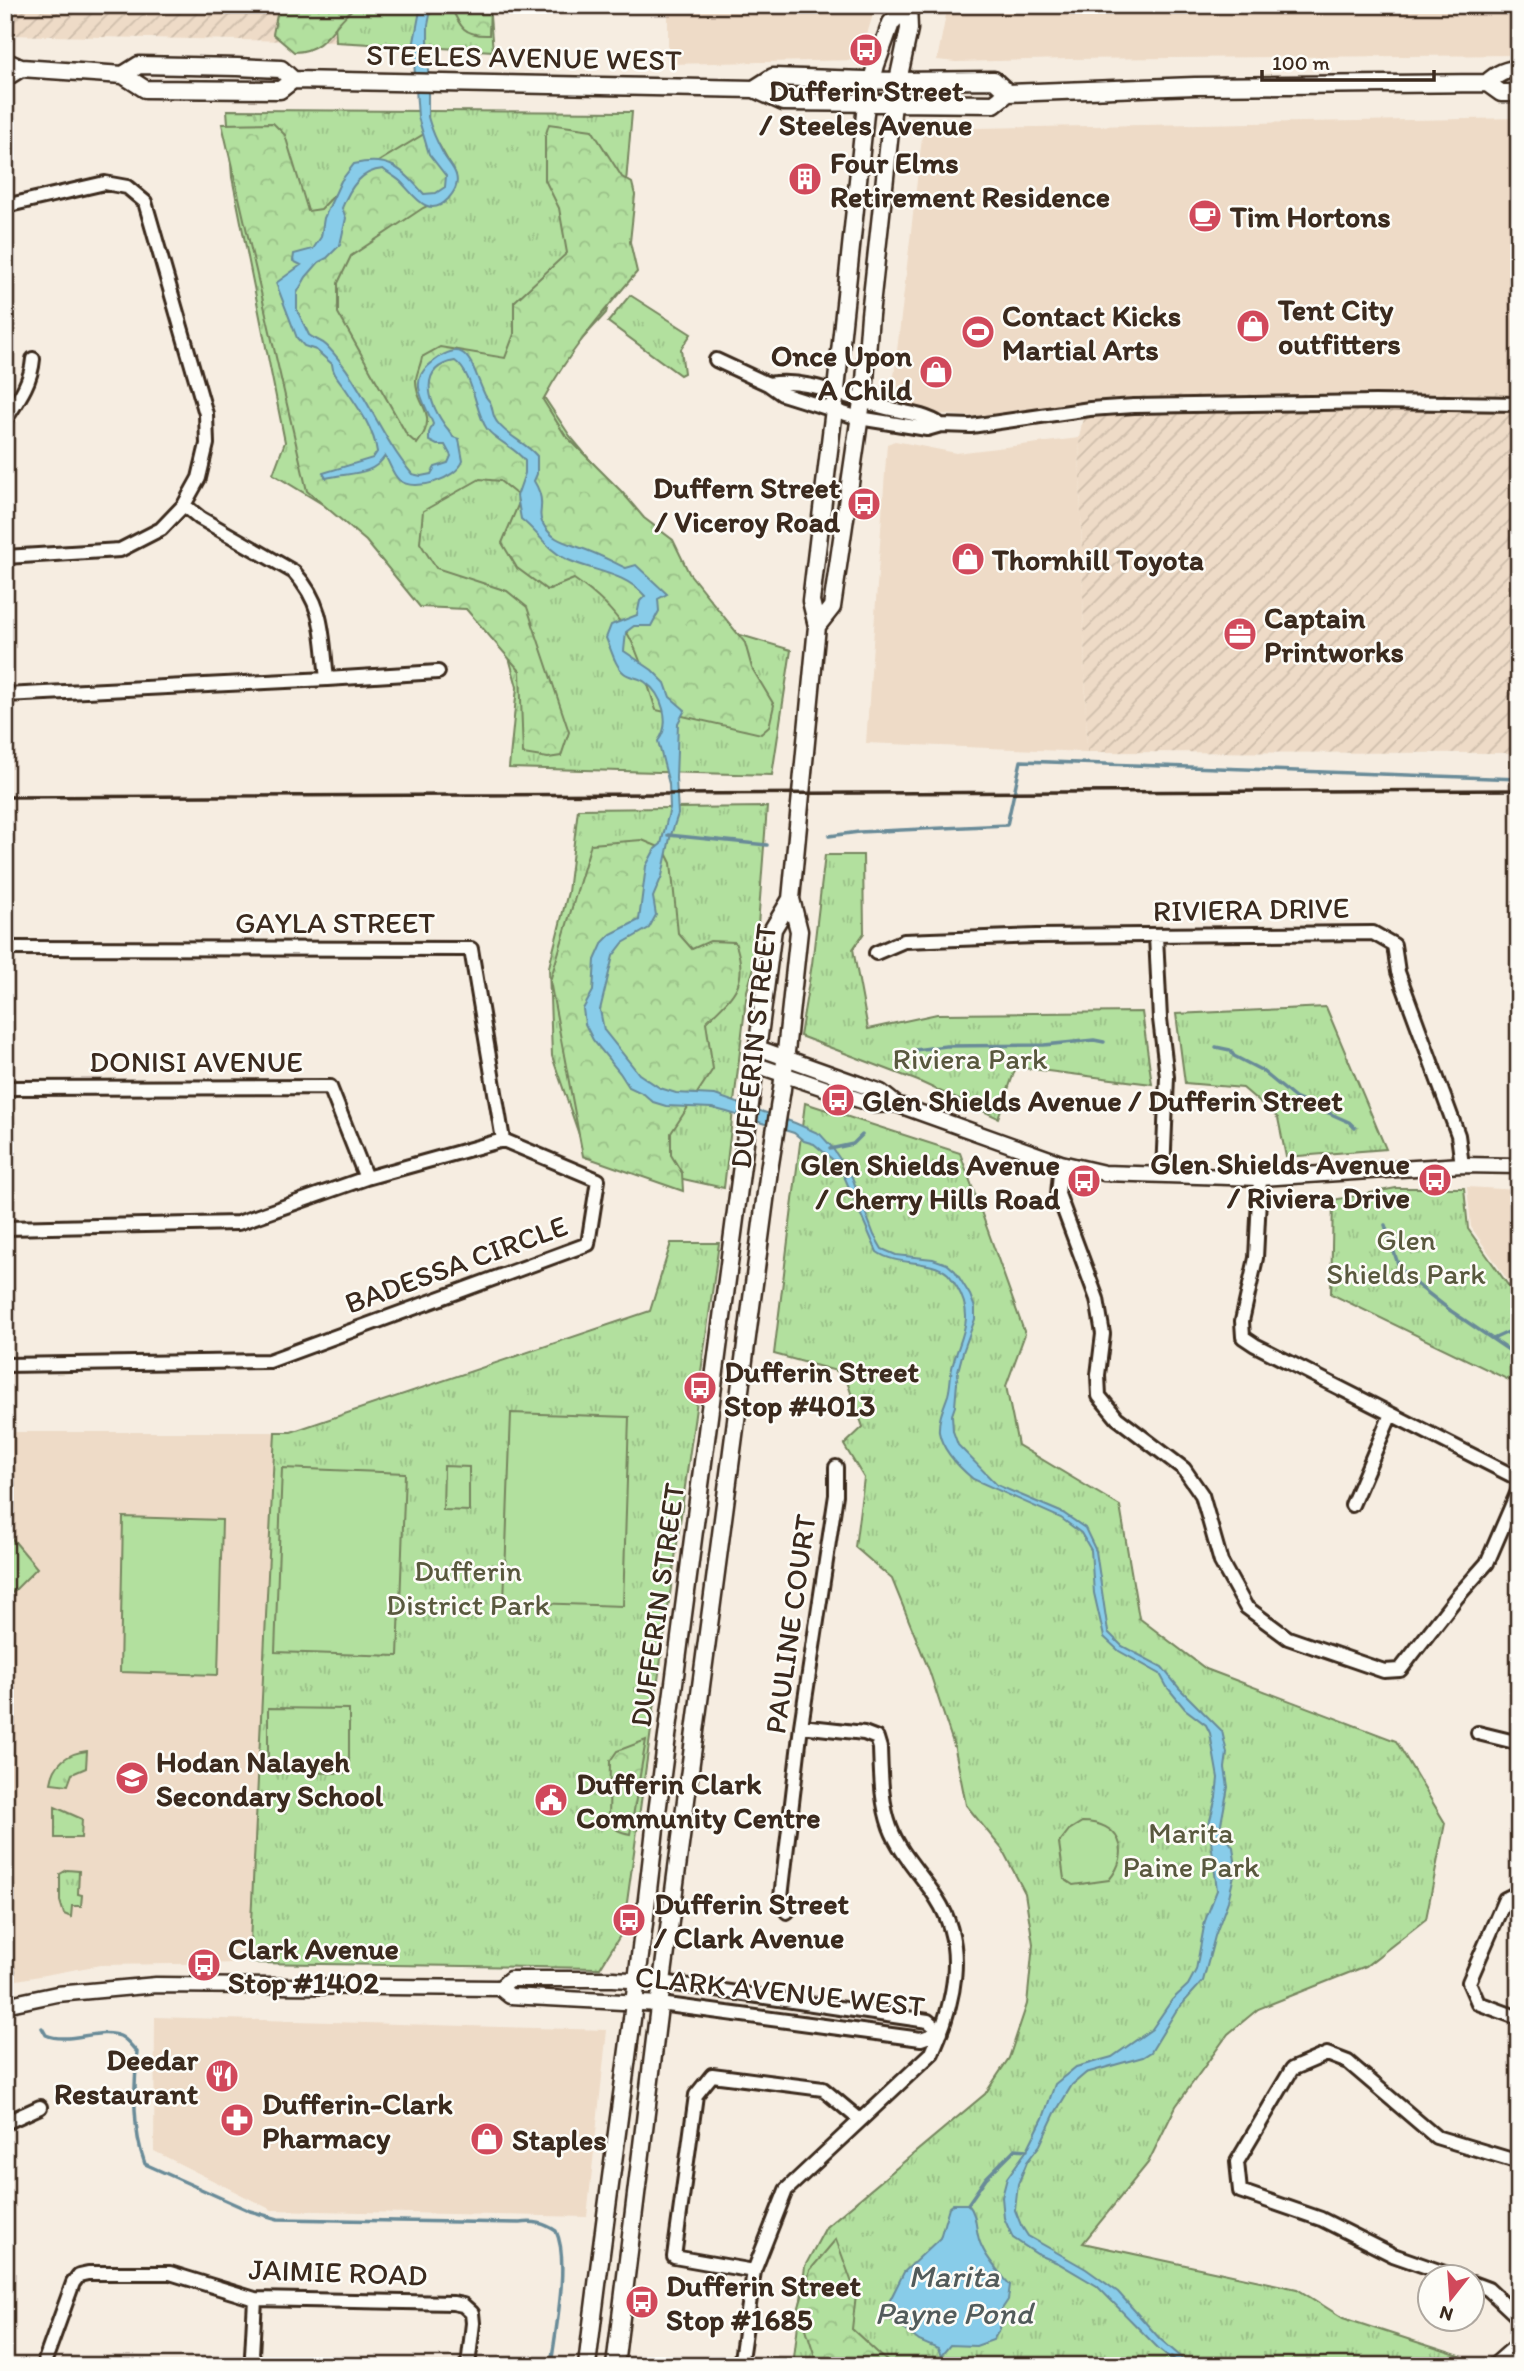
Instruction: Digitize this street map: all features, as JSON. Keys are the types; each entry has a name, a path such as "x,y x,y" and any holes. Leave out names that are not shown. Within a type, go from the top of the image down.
{"main road":[{"name":"DUFFERIN STREET","path":"615,2366 662,1983 786,1058 799,932 791,899 817,626 811,601 866,104 891,23 908,5"},
{"name":"DUFFERIN STREET","path":"817,626 832,607 861,409 896,80 909,29 908,5"},
{"name":"STEELES AVENUE WEST","path":"5,61 21,68 123,75 145,89 280,90 293,80 754,89 783,102 866,104 994,104 1008,93 1195,86 1487,83 1501,93 1519,93"},
{"name":"STEELES AVENUE WEST","path":"123,75 139,65 281,69 293,80"},
{"path":"5,78 21,68"},
{"path":"212,89 213,68"},
{"name":"STEELES AVENUE WEST","path":"1487,83 1495,75 1509,69 1519,69"},
{"name":"STEELES AVENUE WEST","path":"754,89 773,77 994,79 1008,93"},
{"name":"DUFFERIN STREET","path":"587,2366 773,929 791,899"}],"street":[{"path":"5,206 105,183 127,187 145,202 206,414 207,444 199,478 184,505 161,529 120,550 5,556"},
{"path":"5,420 27,387 32,374 33,359"},
{"path":"716,360 768,384 782,394 834,409 861,409 927,429 941,425 971,426 1090,409 1133,406 1375,402 1519,404"},
{"path":"768,384 785,381 836,392 861,409"},
{"path":"184,505 200,518 294,572 306,585 322,624 327,679"},
{"path":"5,695 438,672"},
{"name":"RIVIERA DRIVE","path":"876,953 904,941 1037,936 1373,933 1394,945 1398,972 1458,1135 1462,1165"},
{"path":"1156,936 1160,1019 1167,1077 1163,1173"},
{"name":"GAYLA STREET","path":"5,948 471,949 503,1140"},
{"path":"758,1048 881,1092 896,1104 1060,1163 1104,1173 1260,1178 1462,1165 1519,1166"},
{"path":"756,1065 874,1105 896,1104"},
{"name":"DONISI AVENUE","path":"5,1088 330,1087 366,1178"},
{"path":"5,1228 238,1223 366,1178 503,1140"},
{"name":"BADESSA CIRCLE","path":"5,1365 269,1361 588,1244 598,1180 503,1140"},
{"path":"1060,1163 1058,1194 1097,1299 1103,1334 1098,1374 1099,1396 1117,1418 1184,1469 1202,1495 1221,1562 1245,1607 1288,1638 1384,1671 1400,1670 1487,1563 1519,1489"},
{"path":"1260,1178 1256,1258 1242,1321 1243,1336 1255,1345 1519,1479"},
{"path":"1352,1505 1391,1414"},
{"name":"PAULINE COURT","path":"786,1912 781,1897 801,1726 835,1495 836,1467"},
{"path":"740,2366 754,2271 786,2190 932,2053 953,1994 956,1966 947,1917 891,1830 884,1802 877,1738 864,1733 801,1726"},
{"path":"1478,1734 1519,1743"},
{"path":"1519,1892 1505,1899 1469,1982 1478,2003 1519,2018"},
{"name":"CLARK AVENUE WEST","path":"500,1988 510,1979 637,1980 928,2021 941,2032"},
{"name":"CLARK AVENUE WEST","path":"5,2005 57,1994 156,1985 500,1988 510,1996 634,2001 920,2039 941,2032"},
{"path":"1416,2263 1393,2255 1321,2218 1240,2191 1237,2162 1292,2069 1327,2054 1348,2062 1436,2137 1519,2162"},
{"path":"754,2271 674,2257 696,2095 712,2075 823,2089 860,2120"},
{"path":"5,2123 40,2107"},
{"name":"JAIMIE ROAD","path":"43,2366 73,2283 79,2275 88,2273 170,2273 255,2299 453,2302 463,2305 472,2313 468,2366"},
{"path":"1486,2288 1519,2318"},
{"path":"255,2299 252,2355 258,2366"},
{"path":"1494,2366 1519,2344"}],"shaded area":[{"path":"5,5 334,5 336,42 5,35"},
{"path":"668,5 876,5 859,60 668,64"},
{"path":"948,5 1519,5 1519,55 956,62 937,60"},
{"path":"1519,118 1519,392 1151,395 977,417 927,413 891,402 923,129"},
{"path":"1519,392 1519,753 1087,752 1079,438 1086,402 1151,395"},
{"path":"1079,438 1087,752 866,743 887,444 895,441 956,453"},
{"path":"1467,1187 1519,1190 1519,1286 1511,1285 1471,1227"},
{"name":"Hodan Nalayeh Secondary School","path":"5,1432 275,1432 249,1963 100,1965 6,1982 5,1980"},
{"path":"155,2017 607,2030 587,2217 272,2210 154,2151"}],"green space":[{"path":"279,5 358,5 323,41 306,50 294,52 273,34"},
{"path":"334,5 489,5 493,51 336,42"},
{"path":"450,5 490,5 489,35 474,34 464,29"},
{"path":"227,110 632,112 619,265 606,313 555,369 542,394 570,436 674,561 727,631 791,650 772,775 509,768 517,687 502,631 360,527 273,474 285,442 232,177"},
{"path":"273,123 285,135 308,211 321,209 350,179 424,134 439,145 456,175 450,195 423,208 351,256 338,283 338,313 407,435 417,444 427,424 416,379 422,357 440,347 505,358 514,334 514,302 567,253 559,208 545,180 545,137 549,124 592,130 622,177 632,183 635,195 630,242 637,272 574,350 543,400 565,435 644,518 673,540 689,573 745,643 752,668 774,705 769,727 761,734 656,710 643,669 620,621 593,593 574,579 547,590 517,568 502,543 521,498 500,481 480,479 423,511 420,543 436,568 507,591 527,607 569,732 561,756 548,758 523,754 520,671 466,609 420,607 366,541 307,491 222,124"},
{"path":"630,295 691,334 681,349 684,373 680,375 608,322"},
{"path":"767,807 755,964 747,991 724,1188 587,1158 552,1056 549,967 568,892 578,809"},
{"path":"642,840 664,849 671,863 678,933 692,949 710,941 735,942 741,968 737,987 706,1022 713,1069 671,1133 671,1155 682,1173 683,1191 583,1156 550,981 591,844"},
{"name":"Riviera Park","path":"825,855 863,855 864,933 853,949 868,1029 937,1014 1142,1012 1152,1084 1016,1067 998,1118 918,1081 800,1036"},
{"path":"1326,1007 1386,1149 1286,1157 1278,1118 1243,1088 1185,1083 1176,1014"},
{"name":"Marita Paine Park","path":"805,1103 960,1153 1025,1334 1006,1386 1018,1445 1120,1506 1139,1618 1206,1669 1396,1741 1445,1823 1426,1919 1366,1966 1258,2009 1228,2034 1176,2106 1148,2163 1083,2243 1297,2289 1343,2318 1463,2357 1455,2366 793,2366 805,2266 826,2227 985,2094 1009,2058 1027,2004 1033,1944 1025,1893 1002,1849 966,1805 955,1749 929,1670 892,1579 855,1547 864,1478 844,1445 863,1427 844,1373 774,1354"},
{"name":"Glen Shields Park","path":"1396,1188 1464,1188 1468,1229 1510,1288 1519,1288 1519,1385 1331,1294 1333,1200"},
{"name":"Dufferin District Park","path":"671,1243 719,1243 623,1931 600,1968 249,1963 275,1432 291,1432 650,1311"},
{"path":"511,1413 629,1417 623,1606 504,1602"},
{"path":"444,1466 469,1467 469,1511 443,1510"},
{"path":"282,1468 405,1473 398,1656 275,1652"},
{"path":"123,1517 222,1520 218,1675 120,1672"},
{"path":"5,1530 37,1568 5,1600"},
{"path":"268,1708 349,1709 349,1773 268,1772"},
{"path":"646,1740 630,1834 618,1830 609,1822 610,1761 617,1751"},
{"path":"87,1751 86,1768 72,1774 68,1785 51,1783 58,1765 73,1754"},
{"path":"55,1807 82,1819 81,1838 55,1838"},
{"path":"1082,1822 1105,1827 1118,1840 1120,1859 1109,1880 1073,1885 1064,1879 1059,1843 1069,1830"},
{"path":"67,1870 79,1871 78,1894 82,1895 81,1906 72,1906 71,1917 64,1914 60,1901 60,1874"},
{"path":"836,2239 856,2294 852,2329 888,2362 889,2366 818,2366 799,2307 810,2270"}],"water":[{"path":"421,5 432,5 428,25 428,117 438,143 455,172 455,188 448,199 434,207 416,199 399,180 383,169 362,177 352,187 342,208 346,218 340,245 306,277 297,293 297,310 309,335 327,346 351,376 390,443 412,474 431,474 435,467 448,463 451,456 445,445 429,441 433,424 420,394 419,380 422,373 441,356 459,351 465,355 490,402 497,422 537,456 537,474 534,481 541,497 541,520 550,533 564,542 626,568 636,565 667,594 658,599 659,611 651,626 634,626 626,632 624,651 652,670 665,683 670,697 685,710 678,723 678,814 662,876 653,897 656,915 649,928 623,943 613,956 600,1010 604,1030 639,1074 660,1088 676,1093 715,1095 820,1134 852,1177 882,1249 896,1255 933,1259 947,1264 955,1271 975,1308 975,1319 958,1371 952,1415 953,1431 958,1445 997,1485 1063,1513 1085,1528 1096,1551 1108,1632 1122,1646 1162,1667 1222,1731 1227,1753 1225,1768 1228,1787 1220,1829 1233,1847 1236,1867 1203,1981 1176,2011 1151,2052 1143,2057 1086,2073 1072,2085 1040,2145 1027,2162 1018,2184 1015,2210 1028,2236 1086,2269 1118,2292 1160,2339 1180,2356 1186,2366 1180,2366 1158,2348 1097,2286 1013,2238 1004,2218 1002,2197 1007,2178 1027,2150 1043,2118 1055,2084 1076,2067 1112,2057 1152,2029 1172,2000 1188,1985 1196,1970 1205,1921 1217,1890 1209,1824 1218,1778 1210,1733 1206,1725 1185,1709 1160,1674 1119,1651 1104,1637 1094,1593 1091,1550 1081,1533 1061,1518 973,1479 957,1464 944,1445 939,1432 939,1422 966,1317 962,1298 949,1276 932,1266 894,1260 877,1252 844,1176 833,1160 814,1144 804,1141 794,1133 712,1108 666,1106 653,1102 629,1087 593,1040 585,1024 583,1009 593,991 595,960 603,942 611,934 639,920 646,866 655,849 661,844 670,808 669,784 658,741 665,718 660,701 645,682 626,675 621,670 606,638 611,625 637,615 640,601 645,596 618,577 559,555 521,519 517,496 525,473 525,461 487,429 466,375 455,361 443,364 435,370 430,386 438,415 453,437 459,439 463,461 459,468 434,482 415,485 399,480 385,456 380,463 359,473 326,478 323,473 373,458 377,452 375,443 365,419 335,374 332,364 316,350 304,346 297,338 276,283 301,265 293,261 294,254 313,249 321,237 324,218 341,181 354,164 376,162 393,166 424,194 436,193 445,187 446,176 429,154 418,117 413,47"},
{"name":"Marita Payne Pond","path":"953,2204 968,2204 974,2214 978,2236 985,2252 1010,2285 1008,2300 1002,2309 1000,2329 993,2340 976,2346 950,2345 941,2356 938,2349 919,2341 893,2320 889,2302 904,2272 940,2238 949,2207"}],"waterway":[{"path":"829,836 859,832 1007,825 1021,761 1519,779"},
{"path":"668,835 767,845"},
{"path":"904,1061 915,1050 946,1046 1044,1045 1094,1040 1104,1042"},
{"path":"1216,1047 1230,1050 1234,1056 1261,1070 1295,1098 1349,1122 1355,1128"},
{"path":"830,1149 853,1144 862,1135"},
{"path":"1385,1225 1398,1264 1406,1276 1451,1311 1519,1357"},
{"path":"1493,1339 1519,1327"},
{"path":"5,1951 14,1971"},
{"path":"42,2028 46,2035 55,2038 103,2033 125,2039 137,2052 136,2123 145,2164 250,2211 278,2219 535,2223 556,2231 560,2244 562,2278 551,2366"},
{"path":"968,2204 986,2178 1015,2149 1027,2150"},
{"path":"1171,2357 1179,2366"}],"railway":[{"path":"5,797 1519,790"}],"place":[{"name":"Dufferin Street / Steeles Avenue","path":"866,50"},
{"name":"Four Elms Retirement Residence","path":"805,179"},
{"name":"Tim Hortons","path":"1205,216"},
{"name":"Tent City outfitters","path":"1253,326"},
{"name":"Contact Kicks Martial Arts","path":"978,332"},
{"name":"Once Upon A Child","path":"936,372"},
{"name":"Duffern Street / Viceroy Road","path":"864,504"},
{"name":"Thornhill Toyota","path":"968,559"},
{"name":"Captain Printworks","path":"1240,634"},
{"name":"Glen Shields Avenue / Dufferin Street","path":"838,1100"},
{"name":"Glen Shields Avenue / Riviera Drive","path":"1435,1180"},
{"name":"Glen Shields Avenue / Cherry Hills Road","path":"1084,1181"},
{"name":"Dufferin Street Stop #4013","path":"700,1388"},
{"name":"Hodan Nalayeh Secondary School","path":"132,1778"},
{"name":"Dufferin Clark Community Centre","path":"551,1800"},
{"name":"Dufferin Street / Clark Avenue","path":"629,1920"},
{"name":"Clark Avenue Stop #1402","path":"204,1965"},
{"name":"Deedar Restaurant","path":"222,2076"},
{"name":"Dufferin-Clark Pharmacy","path":"237,2120"},
{"name":"Staples","path":"487,2139"},
{"name":"Dufferin Street Stop #1685","path":"642,2302"}]}
